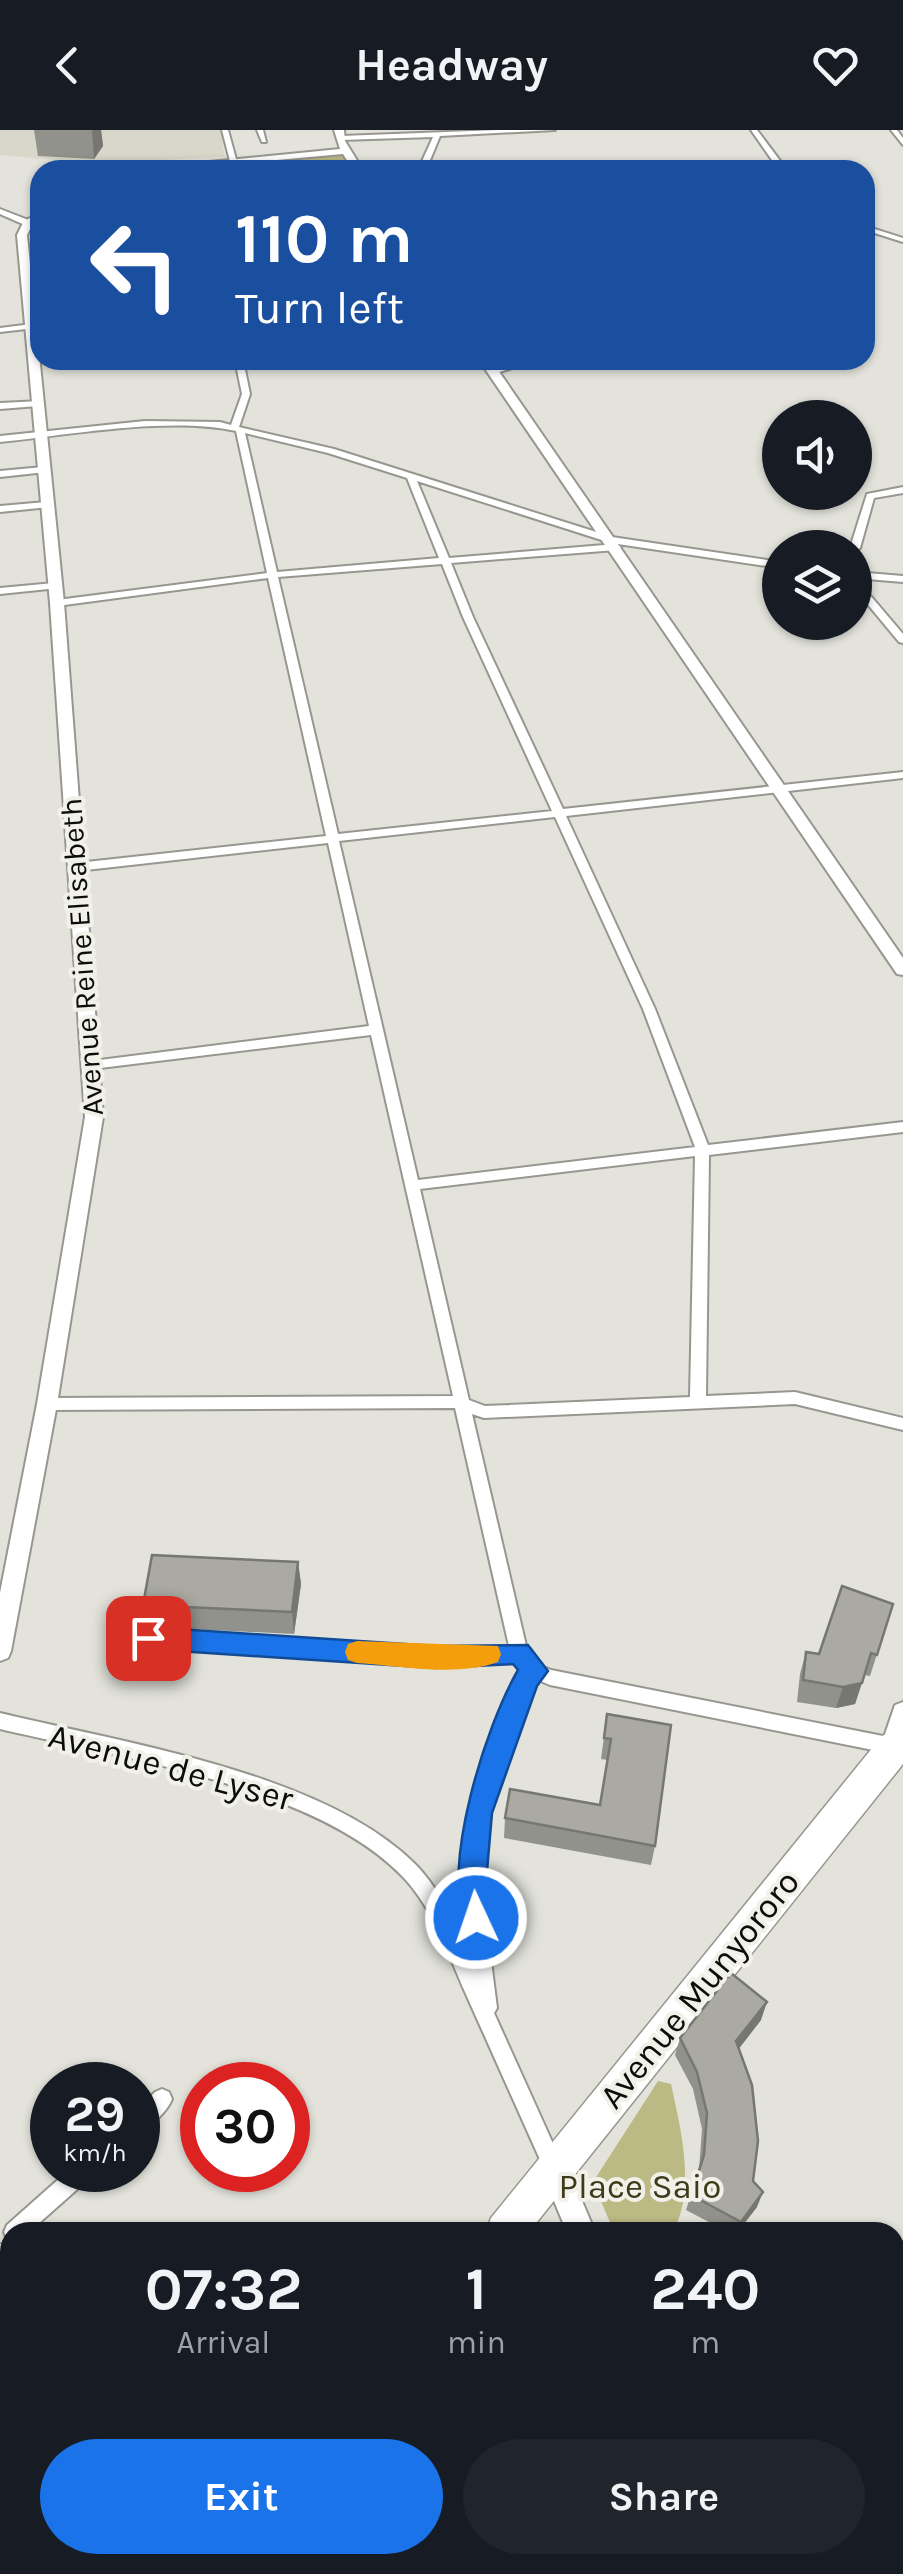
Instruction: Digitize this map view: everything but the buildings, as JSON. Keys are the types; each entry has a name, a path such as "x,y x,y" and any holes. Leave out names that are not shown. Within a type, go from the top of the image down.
{"highway":[{"name":"Avenue Munyororo","path":"513,2222 898,1748"}],"street":[{"path":"224,130 234,160"},
{"path":"260,130 264,141"},
{"path":"242,160 325,150 341,140 547,130"},
{"path":"754,130 776,160"},
{"path":"894,130 903,143"},
{"path":"426,160 437,135"},
{"path":"0,211 28,222"},
{"name":"Avenue Reine Elisabeth","path":"28,222 22,235 30,295"},
{"path":"875,227 903,227"},
{"path":"875,230 903,240"},
{"path":"0,330 30,333"},
{"name":"Avenue Reine Elisabeth","path":"0,1652 92,1135 92,1066 37,370"},
{"path":"241,370 246,394 237,430 374,1030 415,1186 458,1402 519,1652 536,1671 701,1711 898,1748 903,1712"},
{"path":"492,370 903,970"},
{"path":"0,406 38,403"},
{"path":"0,439 146,424 237,430 332,452 613,543 762,564"},
{"path":"0,474 44,470"},
{"path":"411,478 444,561 649,1009 702,1148 698,1402"},
{"path":"860,530 870,496 903,490"},
{"path":"0,509 46,505"},
{"path":"0,591 55,594 613,543"},
{"path":"872,580 886,576 903,579"},
{"path":"872,601 903,640"},
{"path":"77,867 903,775"},
{"path":"92,1066 374,1030"},
{"path":"415,1186 702,1148 903,1127"},
{"path":"47,1404 458,1402 484,1412 795,1398 903,1424"},
{"path":"148,1638 435,1657 519,1652"},
{"path":"489,2023 472,1883 478,1813 526,1680 536,1671"},
{"name":"Avenue de Lyser","path":"0,1722 292,1796 341,1820 410,1870 454,1946 555,2170"},
{"path":"555,2170 577,2222"},
{"path":"26,2222 59,2192"}],"shaded area":[{"path":"0,130 220,130 225,157 58,160 0,155"}],"green space":[{"path":"349,151 354,160 257,160"},
{"name":"Place Saio","path":"658,2081 671,2084 685,2178 677,2222 610,2222 593,2182"}],"slow traffic":[{"path":"357,1652 435,1657 488,1654"}],"route":[{"path":"148,1638 435,1657 519,1652 536,1671 526,1680 478,1813 472,1883 476,1918"}]}
